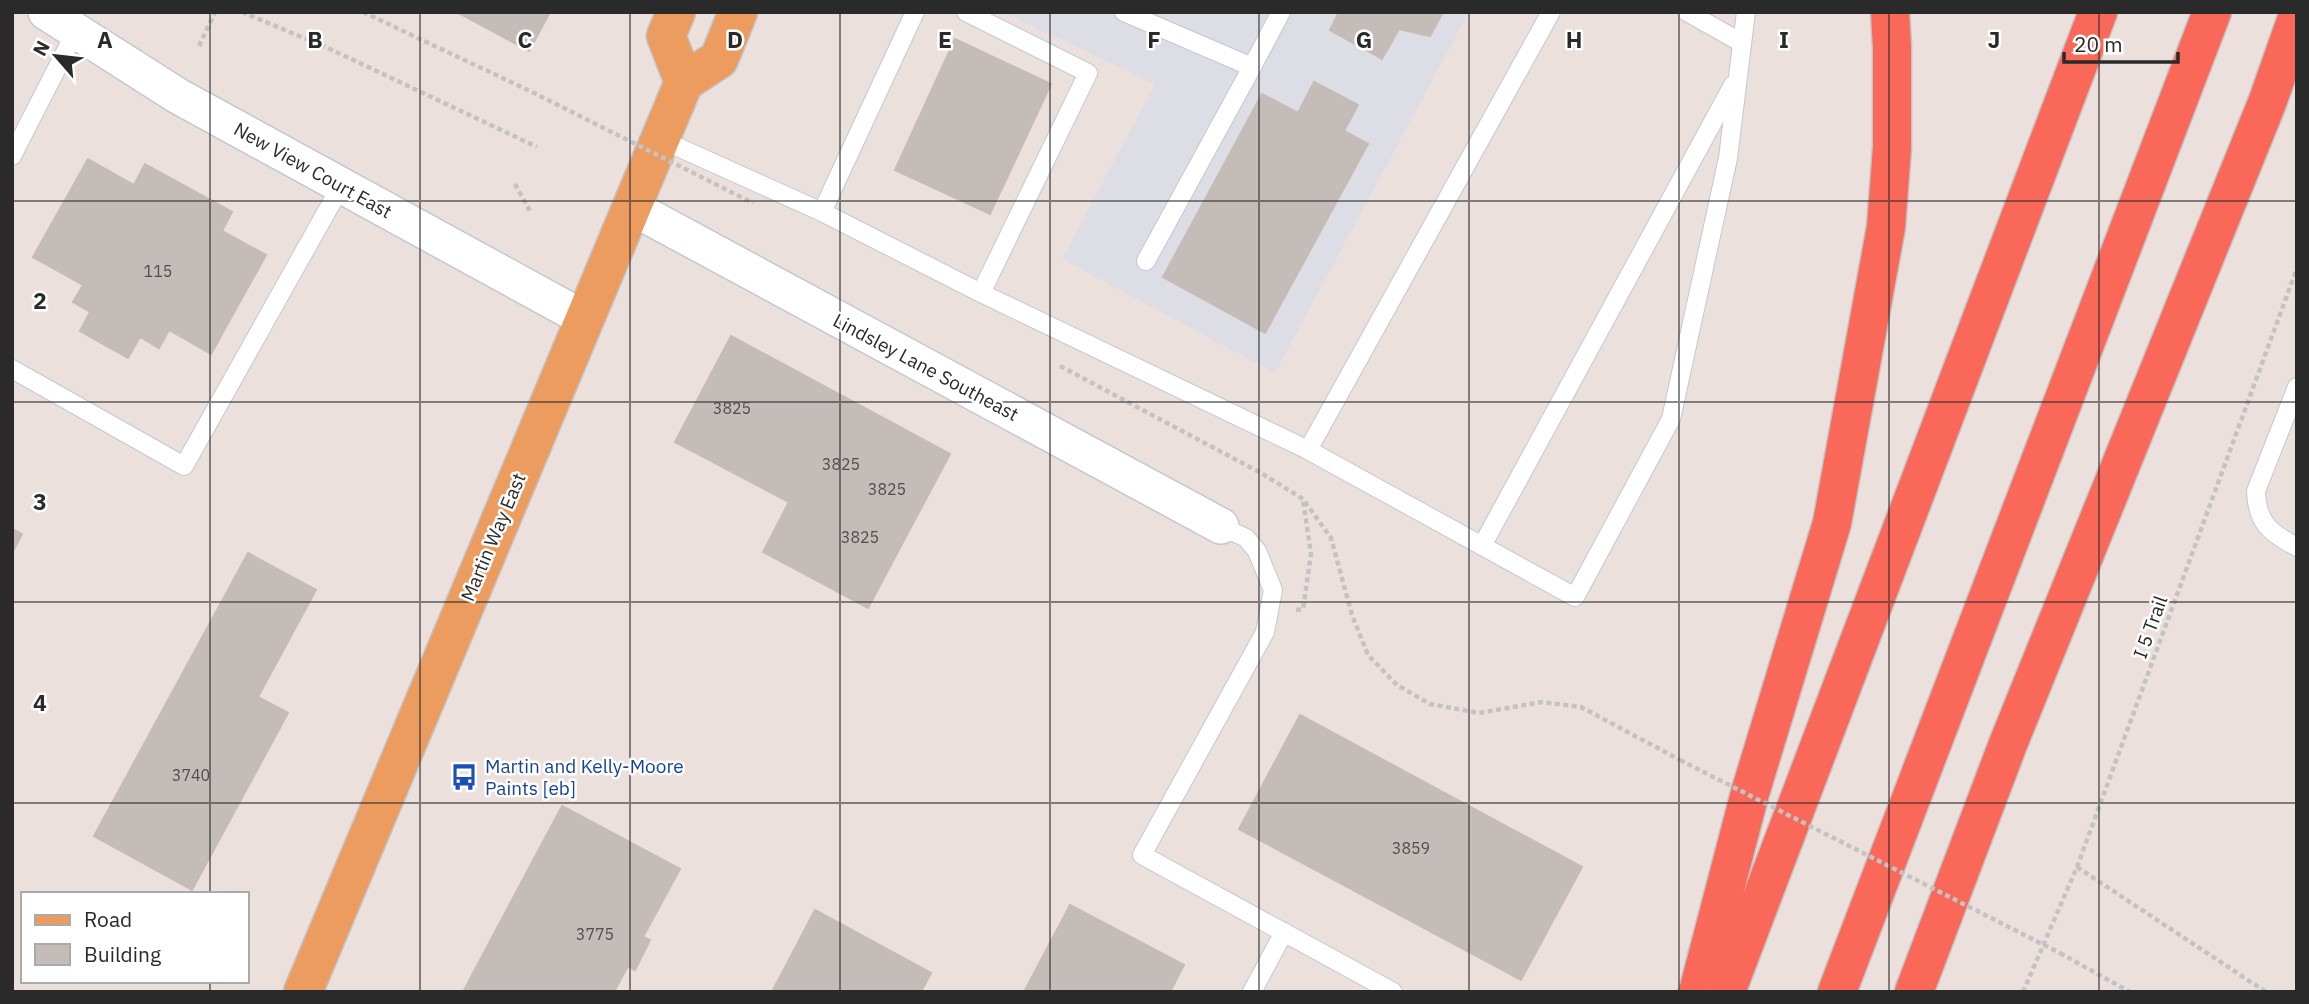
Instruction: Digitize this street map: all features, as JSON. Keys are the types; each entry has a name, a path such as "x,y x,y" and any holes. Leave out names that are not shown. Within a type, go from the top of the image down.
{"highway":[{"path":"1698,992 1750,793 1832,523 1886,227 1892,148 1890,12"},
{"path":"1726,992 2098,12"},
{"path":"1837,992 2212,12"},
{"path":"1914,992 2008,744 2267,103 2297,18"},
{"path":"2267,103 2297,45"}],"main road":[{"path":"676,12 666,36 684,82 719,59 738,12"},
{"name":"Martin Way East","path":"303,992 684,82"}],"street":[{"name":"New View Court East","path":"46,12 178,96 584,319"},
{"name":"Lindsley Lane Southeast","path":"631,207 1221,526"}],"lane":[{"path":"822,212 915,12"},
{"path":"966,12 1088,73 981,292"},
{"path":"1124,12 1252,67"},
{"path":"1146,261 1282,12"},
{"path":"1308,450 1551,12"},
{"path":"1687,12 1742,43"},
{"path":"660,139 822,212 1308,450 1575,597 1671,419 1728,158 1746,12"},
{"path":"12,156 76,32"},
{"path":"1482,546 1739,75"},
{"path":"12,369 184,466 341,186"},
{"path":"2297,387 2256,491 2256,509 2265,525 2278,537 2297,547"},
{"path":"1221,526 1247,538 1256,551 1273,590 1265,632 1142,855 1393,992"},
{"path":"1252,992 1284,932"}],"path":[{"path":"199,46 215,12"},
{"path":"242,12 330,49 537,147"},
{"path":"363,12 532,92 753,203"},
{"path":"515,184 531,213"},
{"name":"I 5 Trail","path":"2023,992 2077,867 2297,268"},
{"path":"1269,611 1303,609 1311,554 1303,499"},
{"path":"1680,760 2060,953 2130,992"},
{"path":"2077,867 2266,992"}],"shaded area":[{"path":"1002,12 1469,12 1275,373 1062,259 1155,84"}],"building":[{"path":"457,12 550,12 529,51"},
{"path":"1339,12 1443,12 1430,36 1399,29 1382,59 1330,30"},
{"path":"955,39 1051,84 990,214 895,170"},
{"path":"1314,82 1358,105 1344,131 1368,144 1265,333 1163,277 1262,94 1298,113"},
{"path":"88,159 134,185 145,164 232,212 222,231 266,255 211,354 169,330 159,348 140,337 128,358 80,331 90,312 73,302 83,285 33,257"},
{"path":"731,336 950,454 868,608 763,552 789,502 675,442"},
{"path":"12,529 22,534 12,553"},
{"path":"248,553 316,590 258,697 288,713 192,890 94,836"},
{"path":"1300,715 1582,867 1521,980 1239,829"},
{"path":"562,806 680,869 643,937 650,940 635,970 628,966 614,992 463,992"},
{"path":"1070,905 1184,965 1170,992 1024,992"},
{"path":"815,910 931,973 921,992 772,992"}],"place":[{"name":"Martin and Kelly-Moore Paints [eb]","path":"464,777"}]}
